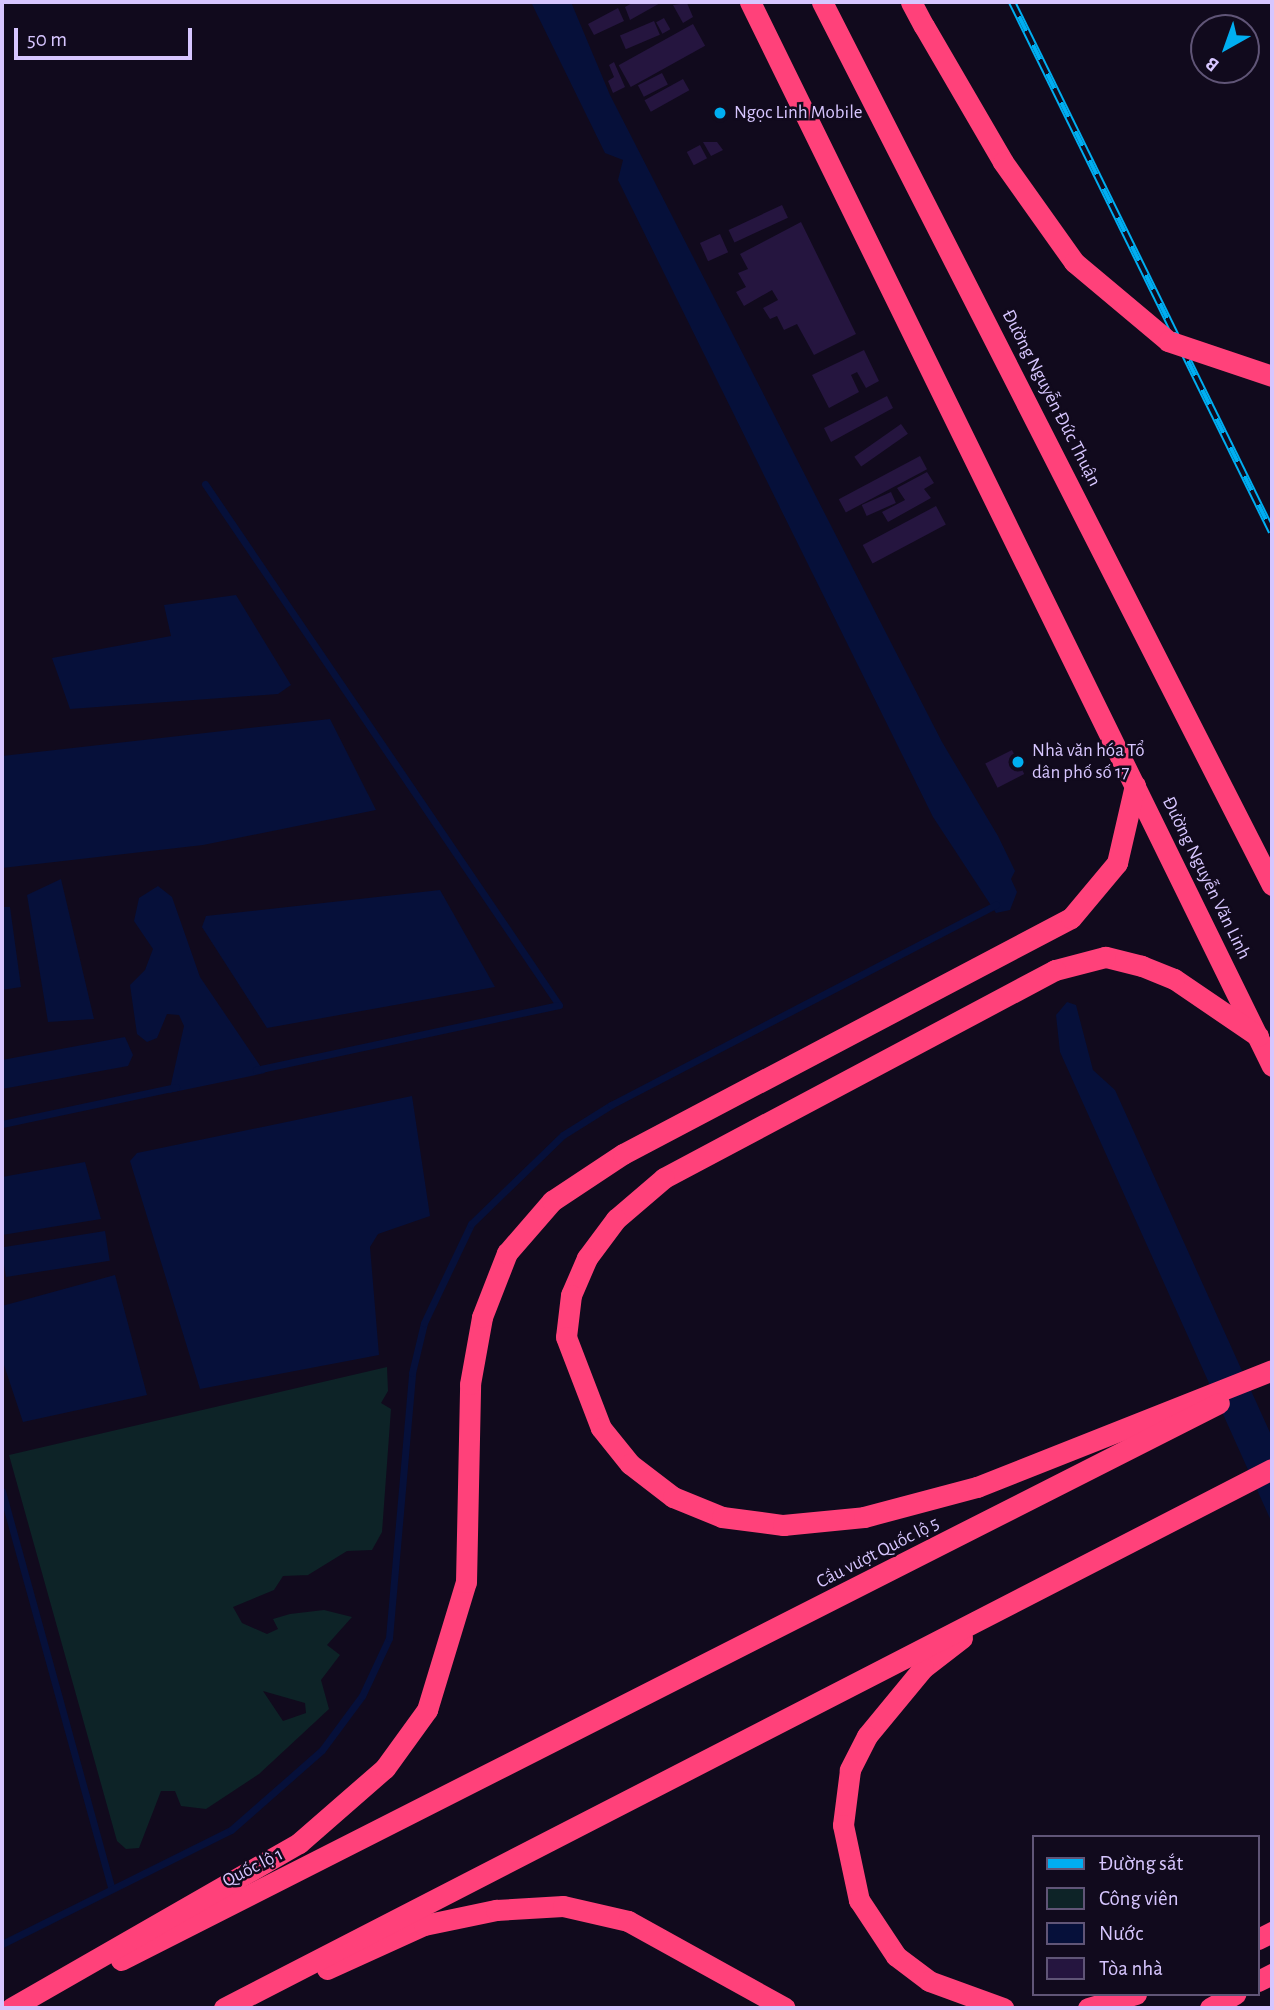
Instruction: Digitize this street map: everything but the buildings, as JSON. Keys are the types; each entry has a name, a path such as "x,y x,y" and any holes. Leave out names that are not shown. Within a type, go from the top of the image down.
{"highway":[{"path":"11,2008 299,1843 385,1768 427,1710 466,1582 470,1384 482,1317 507,1253 552,1201 623,1154 1071,918 1117,863 1135,785 750,2"},
{"name":"Đường Nguyễn Đức Thuận","path":"822,2 1239,814"},
{"path":"911,2 1003,162 1074,262 1168,341 1272,376"},
{"name":"Đường Nguyễn Văn Linh","path":"1135,785 1272,1066"},
{"path":"1239,814 1272,869"},
{"path":"1239,814 1272,885"},
{"path":"1258,1036 1174,979 1118,959 1091,959 1055,970 714,1146 616,1219 587,1258 571,1295 566,1337 587,1399 630,1464 673,1497 722,1517 783,1525 864,1517 977,1487 1272,1372"},
{"name":"Cầu vượt Quốc lộ 5","path":"502,1769 1272,1372"},
{"path":"225,2008 540,1842 1272,1469"},
{"path":"1003,2008 929,1981 874,1930 859,1900 843,1825 850,1770 888,1706 964,1637 1181,1516"},
{"name":"Quốc lộ 1","path":"25,2008 502,1769"},
{"path":"246,2008 424,1925 496,1910 563,1906 628,1921 785,2008"},
{"path":"1088,2008 1129,1996"},
{"path":"1210,2008 1231,1996"}],"green space":[{"path":"387,1367 388,1391 381,1403 391,1409 382,1532 372,1550 347,1551 308,1575 283,1576 274,1590 233,1607 242,1623 267,1634 278,1629 273,1619 290,1614 324,1610 352,1617 327,1645 340,1655 321,1680 329,1709 259,1774 206,1809 181,1806 175,1791 161,1791 139,1848 126,1849 117,1841 9,1455","holes":["263,1691 305,1703 306,1713 283,1721"]}],"water":[{"path":"531,2 571,2 610,95 942,742 998,836 1015,871 1011,879 1017,892 1010,910 996,913 933,817 618,180 623,160 605,153"},
{"path":"236,595 291,685 278,694 70,709 52,658 171,636 164,605"},
{"path":"330,719 376,810 203,845 2,868 2,756"},
{"path":"61,879 94,1019 48,1022 27,895"},
{"path":"158,886 172,897 200,977 265,1073 169,1093 184,1026 179,1015 167,1014 157,1038 147,1042 137,1034 130,985 145,970 153,949 134,921 139,898"},
{"path":"440,890 495,987 267,1028 202,927 206,916"},
{"path":"2,907 10,907 21,987 2,990"},
{"path":"1067,1002 1076,1005 1093,1070 1115,1090 1272,1437 1272,1523 1060,1052 1056,1015"},
{"path":"125,1037 133,1055 128,1066 2,1089 2,1060"},
{"path":"412,1096 430,1216 378,1234 370,1247 379,1355 200,1389 130,1161 137,1153"},
{"path":"85,1162 101,1219 2,1235 2,1177"},
{"path":"105,1231 110,1261 6,1277 2,1247"},
{"path":"115,1275 147,1395 23,1422 2,1359 2,1306"}],"waterway":[{"path":"205,484 559,1005 256,1070"},
{"path":"2,1944 231,1830 322,1750 362,1696 389,1638 412,1373 424,1323 471,1224 563,1135 611,1105 996,905"},
{"path":"2,1124 176,1087"},
{"path":"2,1491 111,1888"}],"railway":[{"path":"1012,2 1272,532"}],"place":[{"name":"Ngọc Linh Mobile","path":"720,113"},
{"name":"Nhà văn hóa Tổ dân phố số 17","path":"1018,762"}]}
